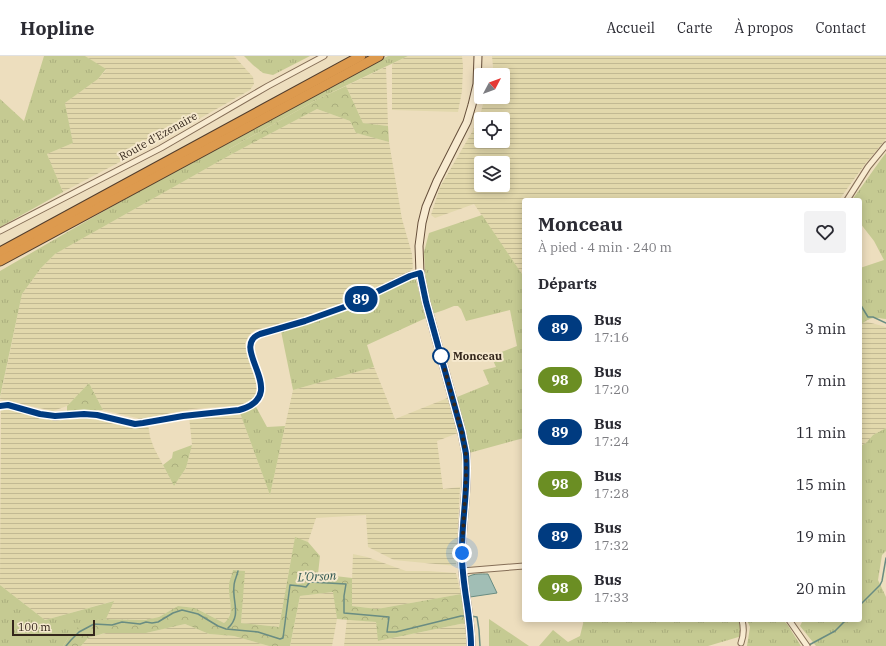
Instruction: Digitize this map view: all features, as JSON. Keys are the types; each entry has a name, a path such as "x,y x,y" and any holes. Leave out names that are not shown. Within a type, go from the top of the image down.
{"highway":[{"path":"0,252 361,56"},
{"path":"0,261 379,56"}],"street":[{"name":"Route d'Ezenaire","path":"0,231 161,148 268,86 324,56"},
{"path":"471,646 469,616 462,571 466,455 462,433 426,302 420,273 419,246 426,207 437,181 467,122 477,84 478,56"},
{"path":"848,198 868,167 886,145"},
{"path":"0,406 8,405 40,414 55,416 84,414 97,415 135,424 183,416 239,410 256,401 262,388 251,354 250,346 254,336 305,321 347,306 410,276 420,273"},
{"path":"462,571 522,566"},
{"path":"741,643 744,631 742,622"},
{"path":"790,622 807,646"}],"shaded area":[{"path":"85,56 234,56 253,77 254,84 250,90 167,137 63,192 47,154 73,143 65,103 98,79 106,70"},
{"path":"408,56 462,56 462,91 458,112 392,110 392,64"},
{"path":"492,56 886,56 886,139 865,164 840,198 522,198 522,274 474,204 435,218 431,215 440,187 474,128 474,148 510,148 510,112 481,112 483,104 510,104 510,68 493,68"},
{"path":"386,67 388,126 363,123 346,86"},
{"path":"317,109 350,121 356,133 389,142 402,219 412,254 413,268 409,272 324,312 255,330 249,335 245,344 256,379 257,390 252,400 243,405 192,409 141,419 103,410 89,383 67,406 53,411 0,399 22,294 41,268 55,254 232,154"},
{"path":"864,321 886,327 886,428 873,435 866,443 862,445 862,323"},
{"path":"374,367 395,419 450,397 458,433 437,441 443,489 460,487 456,566 394,560 368,547 366,515 316,518 308,542 295,538 279,627 241,623 244,571 233,570 229,587 231,609 228,620 224,623 195,608 178,606 159,617 145,620 106,619 113,601 45,620 0,585 1,408 5,407 42,417 89,416 148,424 150,437 154,448 174,486 186,468 192,445 189,416 240,413 270,494 293,390"},
{"path":"353,554 367,557 406,571 456,573 461,594 377,609 351,606"},
{"path":"334,592 337,619 332,646 290,646 300,596"},
{"path":"347,619 376,622 379,641 465,623 467,646 344,646"},
{"path":"185,624 209,634 234,636 269,646 81,646 88,638 106,633 146,633"}],"green space":[{"path":"44,56 85,56 106,69 98,79 65,103 73,143 47,154 63,192 0,227 0,99 24,121"},
{"path":"244,56 310,56 273,75 263,73"},
{"path":"388,56 408,56 320,98 229,149 232,154 55,254 41,268 22,294 0,397 0,271 150,185"},
{"path":"346,86 363,123 388,126 389,142 356,133 350,121 317,109 232,154 229,149 320,98"},
{"path":"886,153 886,319 872,318 862,324 862,267 884,260 874,241 862,226 862,198 853,198"},
{"path":"482,215 522,274 522,439 469,453 457,397 489,384 483,370 496,367 491,356 517,346 510,310 466,321 461,309 458,306 432,314 426,287 424,252 429,233"},
{"path":"412,278 416,280 426,318 367,345 374,367 293,390 281,331 347,310"},
{"path":"89,383 103,410 67,412 67,406"},
{"path":"255,405 267,427 285,426 270,495 240,413"},
{"path":"886,428 886,551 882,555 878,580 886,597 886,646 816,646 800,626 802,622 862,622 862,445 866,443 873,435"},
{"path":"192,445 186,468 174,486 163,465 172,458 173,452"},
{"path":"295,537 308,542 320,556 318,574 352,578 352,606 377,609 461,594 465,623 378,641 376,622 337,619 333,592 300,596 290,646 269,646 234,636 209,634 185,624 146,633 105,633 88,638 81,646 63,646 70,635 82,623 99,619 145,620 159,617 178,606 195,608 224,623 228,619 231,611 229,582 233,570 245,571 241,623 279,627"},
{"path":"0,585 45,620 114,601 106,619 99,619 70,635 63,646 0,646"},
{"path":"489,619 529,646 489,646"},
{"path":"584,622 739,622 742,636 708,646 539,646 553,630 568,642 580,636"},
{"path":"748,622 785,622 801,646 747,646 750,627"}],"water":[{"path":"488,574 497,593 470,597 466,579 473,575"}],"waterway":[{"path":"862,307 868,317 873,317 886,323"},
{"path":"862,603 880,585 886,558"},
{"path":"228,628 235,618 236,613 234,582 238,571"},
{"name":"L’Orson","path":"66,646 79,632 94,624 112,625 122,622 140,624 146,622 152,623 158,622 173,613 182,610 198,614 226,629 258,632 280,639 283,638 290,585 306,587 310,582 346,584 344,613 389,617 387,632 396,632 461,616 467,616"},
{"name":"L’Orson","path":"470,616 477,617 480,646"},
{"path":"809,645 835,631 844,622"}],"bus line":[{"name":"89","path":"0,406 8,405 40,414 55,416 90,414 135,424 183,416 239,410 256,401 262,388 251,354 250,344 254,336 305,321 347,306 410,276 420,273 426,302 462,433 466,455 462,571 469,619 471,646"}],"place":[{"name":"Monceau","path":"441,356"}],"route":[{"path":"441,356 462,433 466,455 462,553"}]}
